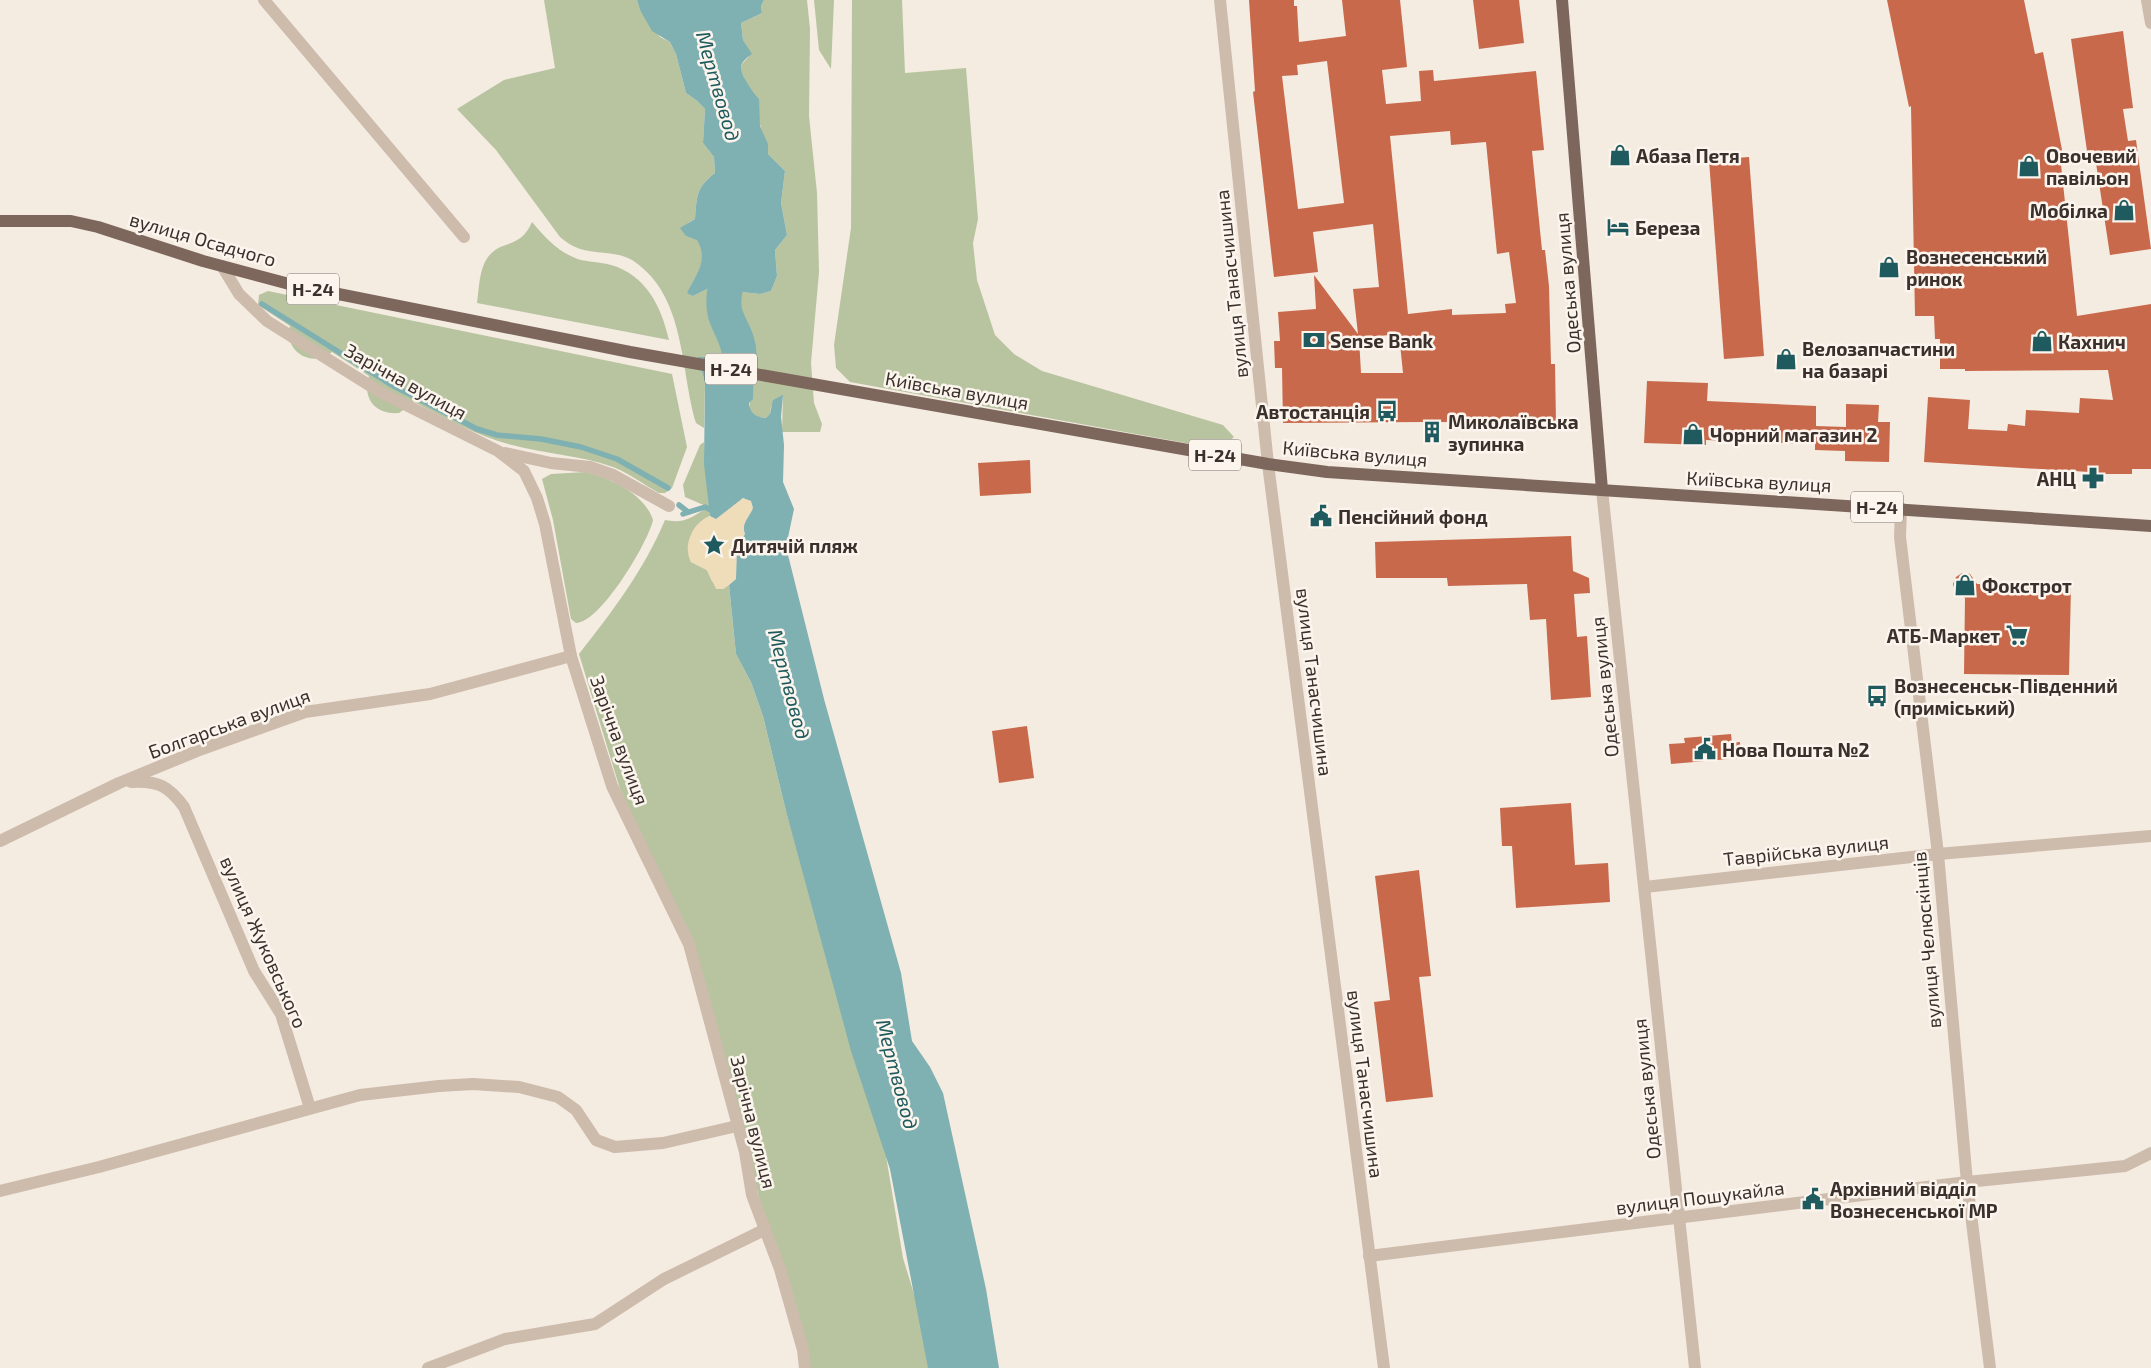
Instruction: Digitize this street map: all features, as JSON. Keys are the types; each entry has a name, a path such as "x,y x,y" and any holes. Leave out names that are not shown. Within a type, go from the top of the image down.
{"main road":[{"name":"Одеська вулиця","path":"1562,0 1602,490"},
{"name":"вулиця Осадчого","path":"0,221 71,221 98,227 222,266 293,285 630,352 831,386"},
{"name":"Київська вулиця","path":"831,386 1268,464 1327,472 1901,508 2151,526"}],"street":[{"path":"264,0 464,237"},
{"name":"вулиця Танасчишина","path":"1220,0 1268,464 1384,1368"},
{"path":"2147,0 2151,23"},
{"name":"Зарічна вулиця","path":"222,266 239,294 267,321 380,392 498,451 524,471 537,498 545,524 571,656 612,786 689,944 745,1152 752,1195 780,1269 803,1350 805,1368"},
{"path":"498,451 551,463 590,467 613,475 669,506"},
{"name":"Одеська вулиця","path":"1602,490 1695,1368"},
{"name":"вулиця Челюскінців","path":"1901,508 1900,537 1938,854 1967,1182 1990,1368"},
{"name":"Болгарська вулиця","path":"0,841 119,784 202,749 305,712 430,694 571,656"},
{"name":"вулиця Жуковського","path":"119,784 145,781 160,785 174,793 184,807 254,971 280,1014 310,1108"},
{"name":"Таврійська вулиця","path":"1645,887 1938,854 2151,836"},
{"path":"0,1191 98,1167 360,1095 473,1084 519,1087 558,1097 576,1110 596,1140 615,1147 663,1143 737,1126"},
{"name":"вулиця Пошукайла","path":"1369,1256 1967,1182 2125,1166 2151,1153"},
{"path":"436,1367 505,1339 595,1324 664,1279 766,1229"}],"green space":[{"path":"544,0 637,0 640,10 660,37 670,42 676,54 686,93 705,109 703,143 714,157 715,173 701,188 697,198 695,219 688,223 686,236 697,239 702,252 702,263 691,285 693,296 713,286 720,289 726,320 735,346 733,351 723,356 698,357 705,383 704,428 696,423 679,336 672,315 664,295 652,277 628,258 580,249 560,237 496,150 457,109 504,80 555,68"},
{"path":"764,0 807,0 810,29 809,116 817,193 819,272 811,363 814,403 822,424 820,432 782,432 783,396 771,407 770,415 766,418 757,417 750,411 753,357 731,317 730,301 742,292 760,294 771,291 777,276 775,250 787,235 781,203 785,171 768,154 752,98 740,69 751,54 743,40 741,23 762,13 761,6"},
{"path":"814,0 834,0 831,69 819,50"},
{"path":"852,0 902,0 905,73 966,68 978,219 973,243 977,280 995,335 1014,354 1042,371 1223,425 1234,437 1225,445 1213,448 850,382 836,368 834,345 851,228"},
{"path":"532,222 561,251 578,259 611,265 634,276 643,284 656,304 666,327 669,340 477,303 481,273 488,257 493,251 522,237"},
{"path":"268,291 672,374 687,447 672,488 665,493 659,493 625,472 601,463 524,448 486,437 414,402 399,413 383,411 372,404 369,398 367,384 369,376 332,352 316,359 301,355 295,350 289,335 290,326 258,305 259,295"},
{"path":"704,442 710,516 694,529 689,542 689,555 691,562 707,570 712,581 723,589 729,585 736,654 751,682 763,716 786,811 885,1150 903,1258 925,1330 931,1368 803,1368 694,945 620,789 579,654 637,573 665,520 678,521 693,517 708,507 685,497 683,485 700,445"},
{"path":"586,472 626,488 649,510 653,520 642,546 622,580 597,610 586,620 576,623 571,619 553,520 542,479 551,474"}],"sand":[{"name":"Дитячій пляж","path":"746,498 751,502 753,508 744,526 745,534 737,549 736,579 723,589 716,589 707,570 691,562 688,549 691,535 704,519 710,516 716,519 738,500"}],"water":[{"path":"637,0 764,0 761,6 762,13 741,23 743,40 752,54 742,63 741,70 759,99 760,126 768,144 768,154 785,171 781,203 787,235 775,250 777,276 771,291 760,294 742,292 730,301 729,309 738,334 754,358 753,399 749,403 752,412 756,416 766,418 770,414 773,400 783,395 781,417 784,445 783,482 794,509 786,547 824,699 901,973 912,1041 930,1067 943,1093 986,1289 999,1368 928,1368 890,1169 851,1051 786,811 763,716 751,682 736,654 729,585 736,579 737,549 745,534 744,527 753,508 751,501 743,498 716,519 710,516 704,464 705,383 698,357 724,357 731,352 734,339 725,317 724,299 720,289 713,286 693,296 687,293 700,267 702,254 697,240 686,236 680,228 695,219 696,204 701,188 715,173 714,157 703,143 705,109 686,93 676,54 670,42 652,31 640,10"}],"building":[{"path":"1249,0 1294,0 1294,6 1297,6 1299,42 1346,36 1342,0 1400,0 1407,67 1382,70 1386,104 1421,101 1419,71 1433,70 1434,81 1536,71 1544,150 1532,151 1542,250 1545,250 1549,286 1551,364 1555,364 1556,423 1440,422 1440,438 1424,438 1424,422 1283,423 1282,368 1275,368 1274,341 1280,341 1278,312 1316,309 1314,275 1358,334 1353,289 1379,287 1373,224 1313,232 1318,272 1274,277 1253,92 1255,91","holes":["1327,61 1344,203 1298,209 1282,76 1298,75 1297,65","1450,131 1451,145 1486,142 1497,254 1509,252 1516,303 1505,304 1506,313 1452,315 1452,309 1408,314 1390,136","1399,334 1403,373 1361,373 1359,338"]},
{"path":"1473,0 1519,0 1524,43 1479,49"},
{"path":"1887,0 2024,0 2035,54 2043,52 2063,155 2060,155 2077,316 2151,304 2151,469 2132,469 2132,474 2090,474 2090,472 1924,462 1928,397 1970,400 1968,429 2007,431 2008,424 2025,426 2026,410 2079,413 2080,398 2113,400 2108,370 1965,371 1965,369 1940,369 1940,339 1935,339 1934,316 1915,316 1911,106 1909,107"},
{"path":"2123,31 2133,108 2123,109 2128,141 2136,140 2151,249 2110,255 2094,150 2087,151 2071,39"},
{"path":"1749,157 1764,356 1724,359 1709,160"},
{"path":"1647,381 1708,383 1707,401 1816,406 1816,426 1846,427 1846,404 1879,405 1878,422 1890,422 1889,462 1845,461 1845,451 1815,450 1815,444 1706,440 1706,445 1644,443"},
{"path":"1030,460 1031,493 980,496 978,463"},
{"path":"1571,536 1573,571 1589,578 1590,593 1574,594 1577,637 1587,636 1591,697 1551,700 1546,619 1530,620 1527,584 1448,586 1447,578 1376,578 1375,542"},
{"name":"АТБ-Маркет","path":"1962,573 1970,574 1977,584 2071,586 2069,675 1964,674 1965,598 1955,591 1953,584 1956,577"},
{"path":"1027,726 1034,778 999,783 992,731"},
{"name":"Нова Пошта №2","path":"1731,734 1732,743 1740,742 1741,758 1671,764 1669,744 1685,743 1684,738"},
{"path":"1571,803 1575,865 1608,863 1610,902 1516,908 1512,846 1502,846 1500,808"},
{"path":"1419,870 1431,976 1419,977 1433,1097 1386,1102 1374,1002 1390,1000 1375,876"}],"waterway":[{"name":"Мертвовод","path":"736,251 725,289 724,305 725,313 736,338 739,354"},
{"path":"262,304 390,384 477,429 497,435 541,439 581,447 617,459 668,488"},
{"path":"679,505 688,512"},
{"path":"683,514 705,507 713,511"}],"place":[{"name":"Абаза Петя","path":"1620,155"},
{"name":"Овочевий павільон","path":"2029,166"},
{"name":"Мобілка","path":"2124,210"},
{"name":"Береза","path":"1618,227"},
{"name":"Вознесенський ринок","path":"1889,267"},
{"name":"Sense Bank","path":"1314,340"},
{"name":"Кахнич","path":"2042,341"},
{"name":"Велозапчастини на базарі","path":"1786,359"},
{"name":"Автостанція","path":"1387,411"},
{"name":"Миколаївська зупинка","path":"1432,432"},
{"name":"Чорний магазин 2","path":"1693,434"},
{"name":"АНЦ","path":"2093,478"},
{"name":"Пенсійний фонд","path":"1321,516"},
{"name":"Дитячій пляж","path":"714,545"},
{"name":"Фокстрот","path":"1965,585"},
{"name":"АТБ-Маркет","path":"2017,635"},
{"name":"Вознесенськ-Південний (приміський)","path":"1877,696"},
{"name":"Нова Пошта №2","path":"1705,749"},
{"name":"Архівний відділ Вознесенської МР","path":"1813,1199"}]}
